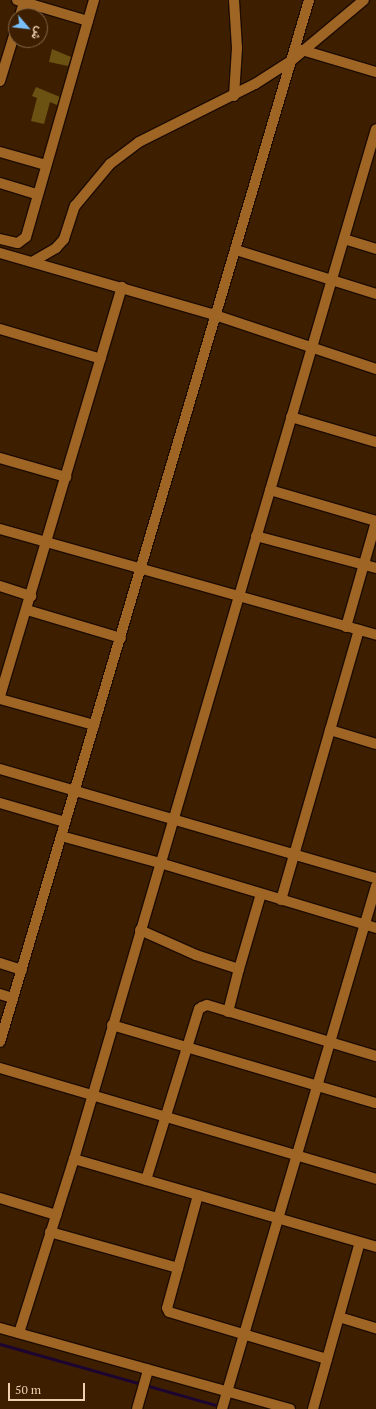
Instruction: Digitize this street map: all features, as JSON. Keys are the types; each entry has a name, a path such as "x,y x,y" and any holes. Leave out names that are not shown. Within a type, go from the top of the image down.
{"street":[{"path":"0,239 18,243 24,240 94,0"},
{"path":"234,0 237,48 234,96"},
{"path":"0,1042 309,0"},
{"path":"32,262 56,248 64,239 75,206 110,164 139,142 234,96 291,61 302,50 364,0"},
{"path":"21,1 39,3 88,21"},
{"path":"0,81 10,48"},
{"path":"302,50 376,72"},
{"path":"19,1333 74,1159 330,280 344,239 376,129"},
{"path":"0,152 46,165"},
{"path":"0,183 37,194"},
{"path":"344,239 376,249"},
{"path":"236,250 376,294"},
{"path":"0,253 215,315 376,369"},
{"path":"94,725 0,697 5,667 27,610 122,288"},
{"path":"0,329 101,358"},
{"path":"291,417 376,442"},
{"path":"0,458 66,477"},
{"path":"270,490 376,522 346,627"},
{"path":"0,529 140,570 376,635"},
{"path":"256,536 376,568"},
{"path":"0,586 31,596"},
{"path":"27,610 121,638"},
{"path":"281,900 359,630"},
{"path":"330,730 376,744"},
{"path":"0,768 376,878"},
{"path":"0,803 66,822"},
{"path":"61,836 160,863 376,928"},
{"path":"222,1409 376,886"},
{"path":"228,1012 261,894"},
{"path":"140,930 196,955 239,969"},
{"path":"0,963 22,970"},
{"path":"0,994 12,998"},
{"path":"146,1180 199,1009 207,1005 376,1056"},
{"path":"112,1025 376,1103"},
{"path":"0,1068 376,1179"},
{"path":"74,1159 376,1247"},
{"path":"198,1195 167,1308 169,1312 327,1359"},
{"path":"0,1198 56,1215"},
{"path":"50,1232 178,1268"},
{"path":"313,1409 360,1242"},
{"path":"339,1317 376,1328"},
{"path":"0,1328 290,1409"},
{"path":"137,1409 148,1370"}],"building":[{"path":"52,49 71,57 68,66 49,62"},
{"path":"36,87 60,97 57,105 50,102 44,124 31,121 37,98 32,96"}],"waterway":[{"path":"0,1344 222,1407"}]}
